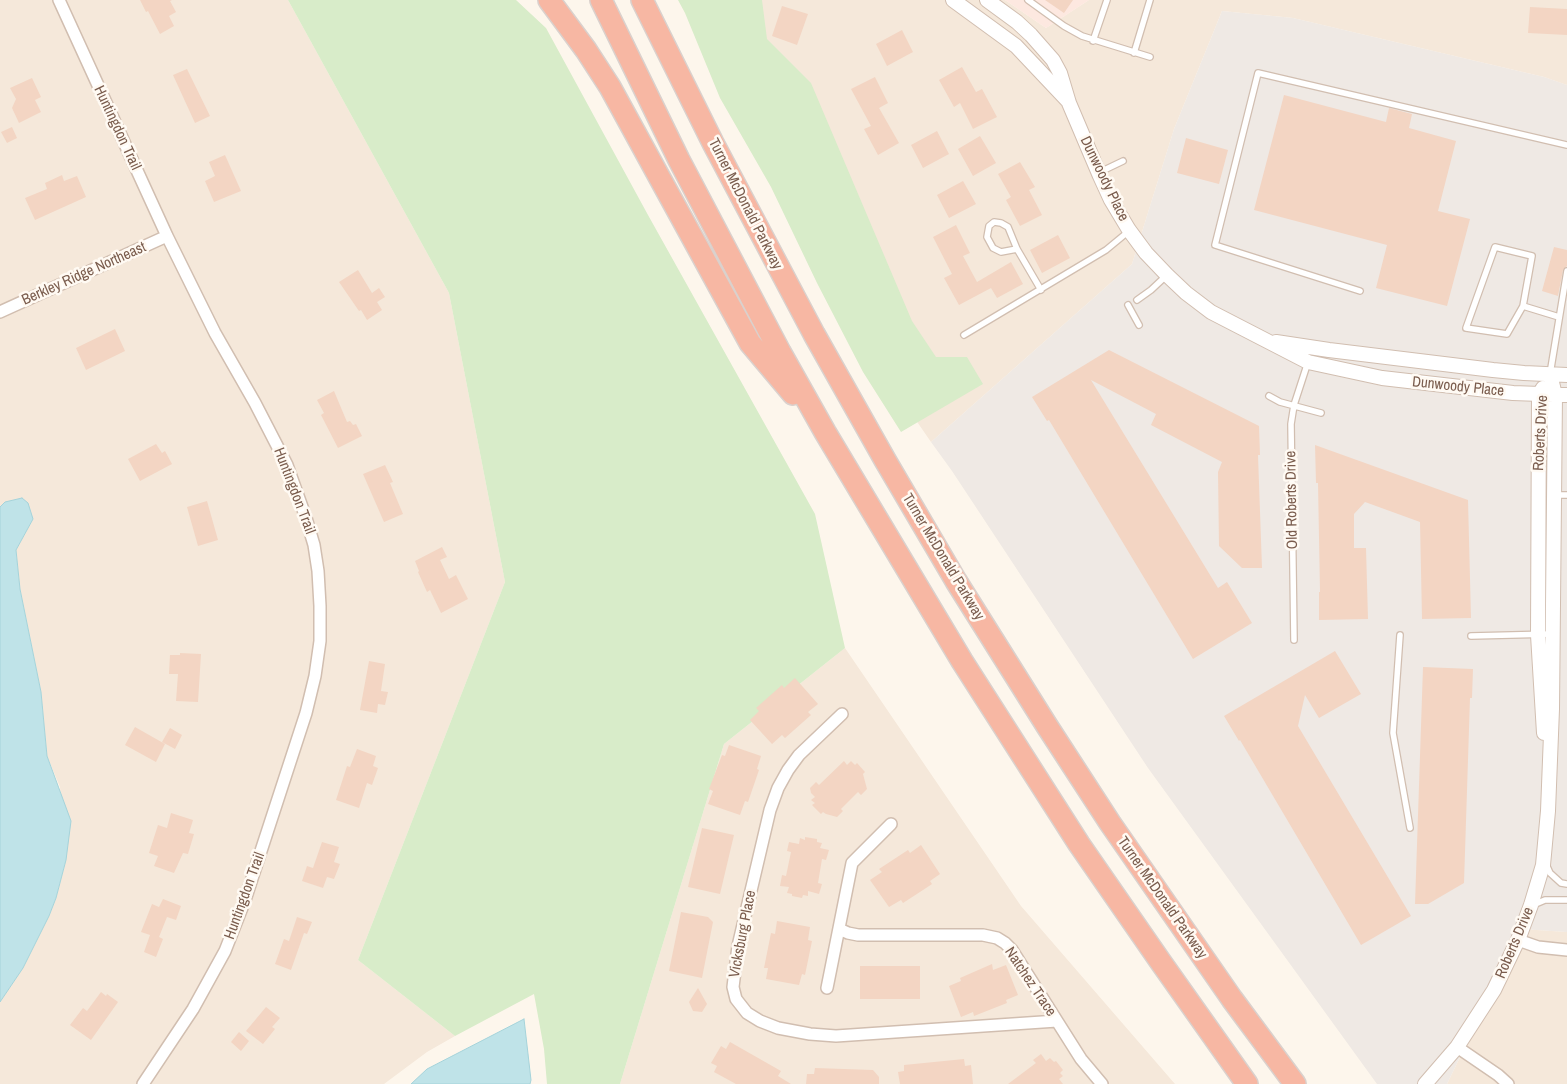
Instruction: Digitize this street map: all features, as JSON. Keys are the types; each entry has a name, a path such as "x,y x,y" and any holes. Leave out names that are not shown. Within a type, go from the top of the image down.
{"highway":[{"path":"549,0 586,50 610,87 750,344 825,432"},
{"path":"601,0 649,102 713,227 825,432 962,661 1030,769 1119,903 1247,1084"},
{"name":"Turner McDonald Parkway","path":"642,0 709,135 814,334 885,460 952,573 1096,801 1222,984 1295,1084"}],"street":[{"name":"Huntingdon Trail","path":"59,0 167,236 214,333 284,458 301,502 314,545 318,571 320,641 315,676 306,713 245,900 225,951 193,1009 143,1084"},
{"name":"Dunwoody Place","path":"953,0 1016,46 1069,103"},
{"name":"Dunwoody Place","path":"987,0 1017,22 1053,60 1060,73 1069,103 1098,172 1129,230 1167,275 1186,293 1211,312 1308,362 1382,378 1539,395 1561,395"},
{"name":"Berkley Ridge Northeast","path":"0,312 167,236"},
{"name":"Dunwoody Place","path":"1266,340 1329,350 1493,370 1567,374"},
{"name":"Roberts Drive","path":"1548,781 1538,635 1539,395 1550,374"},
{"name":"Roberts Drive","path":"1425,1084 1457,1047 1494,990 1518,940 1532,905 1544,859 1548,819 1552,709 1552,634 1561,495 1561,395 1550,374"},
{"name":"Vicksburg Place","path":"842,714 799,755 778,788 770,810 738,946 733,987 736,999 747,1013 760,1021 778,1028 810,1034 836,1036 1057,1022"},
{"path":"827,988 852,864 891,824"},
{"name":"Natchez Trace","path":"839,928 848,933 858,935 983,935 997,938 1006,943 1080,1059 1102,1084"},
{"path":"1518,940 1538,947 1567,950"},
{"path":"1457,1047 1498,1074 1508,1084"}],"lane":[{"path":"1028,0 1064,26 1092,41 1150,57"},
{"path":"1092,41 1107,0"},
{"path":"1134,53 1150,0"},
{"path":"1360,292 1215,245 1258,73 1567,146"},
{"path":"1098,172 1123,161"},
{"path":"1017,250 1001,252 993,248 987,237 989,226 994,222 1008,227 1017,250 1041,290"},
{"path":"964,335 1106,250 1129,230"},
{"path":"1495,247 1532,256 1523,306 1507,334 1466,328 1495,247"},
{"path":"1550,374 1567,271"},
{"path":"1137,300 1167,275"},
{"path":"1128,305 1139,325"},
{"path":"1523,306 1559,317"},
{"name":"Old Roberts Drive","path":"1294,640 1291,442 1294,406 1308,362"},
{"path":"1269,396 1280,402 1321,413"},
{"path":"1471,636 1552,634"},
{"path":"1400,635 1393,733 1410,828"},
{"path":"1544,859 1550,873 1562,883 1567,884"},
{"path":"1532,905 1545,900 1567,900"}],"shaded area":[{"path":"0,0 288,0 449,293 505,582 358,960 455,1036 427,1052 384,1084 0,1084 0,1002 23,968 49,916 66,860 60,787 47,756 41,692 20,589 16,550 33,519 0,507"},
{"path":"690,0 1005,0 1046,28 1089,0 1567,0 1567,85 1544,77 1293,18 1222,11 1174,129 1132,264 931,442 902,400"},
{"path":"1005,0 1089,0 1046,28"},
{"path":"1222,11 1293,18 1544,77 1567,85 1567,932 1522,929 1447,1084 1377,1084 1148,768 931,442 1132,264 1174,129"},
{"path":"845,648 1021,906 1175,1084 620,1084 724,744"},
{"path":"1522,929 1567,932 1567,1084 1447,1084"}],"green space":[{"path":"288,0 516,0 546,28 815,514 845,648 724,744 620,1084 547,1084 544,1049 534,994 455,1036 358,960 505,582 449,293"},
{"path":"678,0 762,0 767,39 811,83 912,321 936,357 967,357 983,384 901,432 863,372 817,283 771,187 720,98"}],"water":[{"path":"22,498 28,503 33,519 16,550 20,589 41,692 47,756 71,821 66,860 49,916 23,968 0,1002 0,507 5,502"},
{"path":"524,1019 530,1084 411,1084 427,1069"}],"building":[{"path":"140,0 172,0 170,1 176,12 169,16 174,26 160,34"},
{"path":"1045,0 1073,0 1064,13"},
{"path":"782,6 808,14 797,45 772,36"},
{"path":"1530,7 1567,9 1567,35 1528,33"},
{"path":"902,30 913,52 887,66 876,44"},
{"path":"962,67 976,92 982,89 997,117 973,129 960,103 954,107 939,80"},
{"path":"187,69 210,116 195,123 173,75"},
{"path":"875,77 888,103 879,108 899,143 878,155 864,129 871,126 851,89"},
{"path":"32,78 41,97 35,100 41,112 19,123 12,108 16,99 10,88"},
{"path":"1284,95 1386,122 1389,108 1412,114 1409,128 1456,141 1438,211 1470,219 1447,306 1376,288 1387,245 1254,210"},
{"path":"12,127 17,138 7,143 1,132"},
{"path":"937,131 949,154 923,168 911,145"},
{"path":"980,136 996,163 973,176 958,149"},
{"path":"1186,138 1228,150 1219,184 1177,173"},
{"path":"225,155 241,191 214,202 205,181 215,176 209,162"},
{"path":"1020,162 1035,187 1029,190 1042,215 1020,226 1006,200 1011,197 998,174"},
{"path":"62,175 64,181 77,176 86,197 35,220 25,198 47,189 45,183"},
{"path":"963,181 976,204 949,218 937,195"},
{"path":"956,225 970,253 963,256 977,282 1011,262 1023,284 997,298 991,288 959,305 944,278 952,274 933,237"},
{"path":"1058,235 1070,258 1042,273 1030,250"},
{"path":"1554,247 1567,250 1567,266 1563,270 1558,296 1542,291"},
{"path":"358,270 372,293 379,288 385,297 377,302 382,310 367,320 339,282"},
{"path":"115,329 125,351 86,370 76,348"},
{"path":"1109,350 1259,426 1260,455 1258,455 1262,568 1242,568 1219,546 1218,472 1222,462 1151,425 1156,414 1091,380 1218,588 1227,582 1252,623 1193,659 1049,420 1047,421 1032,397"},
{"path":"334,391 347,422 350,421 353,425 356,424 362,436 338,448 321,415 324,413 317,400"},
{"path":"156,444 162,453 165,451 172,464 140,481 128,459"},
{"path":"1315,445 1468,500 1471,618 1422,619 1420,522 1365,502 1354,514 1354,548 1366,548 1368,619 1319,620 1318,483 1316,483"},
{"path":"385,465 393,482 390,483 403,514 384,522 363,474"},
{"path":"207,501 218,540 198,546 187,507"},
{"path":"442,547 447,557 440,560 449,579 456,575 468,599 441,613 430,590 427,592 415,561"},
{"path":"1335,651 1361,694 1319,718 1305,695 1298,726 1411,916 1361,945 1224,716"},
{"path":"180,653 201,654 198,702 176,701 178,674 169,674 170,655 180,655"},
{"path":"369,661 385,664 381,691 388,692 385,705 378,704 377,713 360,710"},
{"path":"1423,667 1473,669 1472,698 1470,698 1464,883 1428,904 1415,904"},
{"path":"795,678 818,704 808,712 811,715 785,738 782,735 772,744 750,720 759,711 756,708 782,685 784,688"},
{"path":"135,727 165,744 156,762 125,745"},
{"path":"170,728 182,735 175,749 162,742"},
{"path":"729,745 761,756 757,769 759,770 748,802 745,801 740,815 708,804 713,791 709,789 722,755 725,756"},
{"path":"357,749 376,756 373,766 378,768 372,785 367,783 359,808 336,800 347,766 350,767"},
{"path":"844,761 847,765 851,761 855,765 857,763 865,772 863,774 867,789 861,795 858,792 841,809 843,811 837,817 823,812 821,814 812,805 815,803 811,800 815,797 811,793 810,788 816,782 819,785"},
{"path":"171,813 193,820 189,833 194,834 188,854 183,853 174,873 154,866 158,856 149,853 158,825 167,828"},
{"path":"702,828 734,835 720,894 688,887"},
{"path":"805,837 817,839 817,842 822,843 820,848 829,850 826,860 822,859 818,883 822,884 819,894 808,891 808,896 803,895 802,898 787,893 789,887 780,886 782,875 786,876 791,852 787,851 789,842 799,844 800,838 805,840"},
{"path":"322,842 339,847 334,862 340,864 334,879 327,877 323,888 302,881 307,866 313,868"},
{"path":"921,845 940,874 930,881 932,884 903,903 901,900 889,907 870,880 882,872 879,869 908,850 910,853"},
{"path":"163,899 181,906 176,920 167,917 159,937 163,939 156,957 144,952 150,935 141,932 152,904 159,907"},
{"path":"681,912 708,917 713,922 702,978 669,971"},
{"path":"297,917 312,922 307,934 304,933 291,970 275,964 284,939 289,941"},
{"path":"777,921 810,927 808,940 812,941 805,975 802,974 799,985 766,979 768,968 764,968 771,933 775,934"},
{"path":"992,964 993,970 1006,965 1018,995 1006,1000 1007,1003 974,1016 973,1012 961,1017 949,986 961,981 960,978"},
{"path":"860,966 920,966 920,999 860,999"},
{"path":"698,988 707,1004 702,1012 693,1011 689,1002"},
{"path":"101,992 118,1002 91,1040 70,1025 83,1008 87,1011"},
{"path":"266,1007 280,1018 272,1027 275,1029 263,1044 246,1031"},
{"path":"239,1032 249,1041 241,1051 231,1042"},
{"path":"730,1042 781,1071 778,1076 791,1084 736,1084 714,1072 717,1066 711,1063 721,1046 726,1049"},
{"path":"1041,1054 1046,1061 1050,1058 1054,1062 1056,1061 1063,1070 1060,1073 1063,1076 1059,1079 1063,1084 1008,1084 1036,1063 1033,1060"},
{"path":"964,1059 965,1066 971,1065 973,1084 900,1084 898,1072 904,1071 904,1065"},
{"path":"815,1068 873,1070 879,1077 879,1084 806,1084 807,1074 814,1074"}]}
